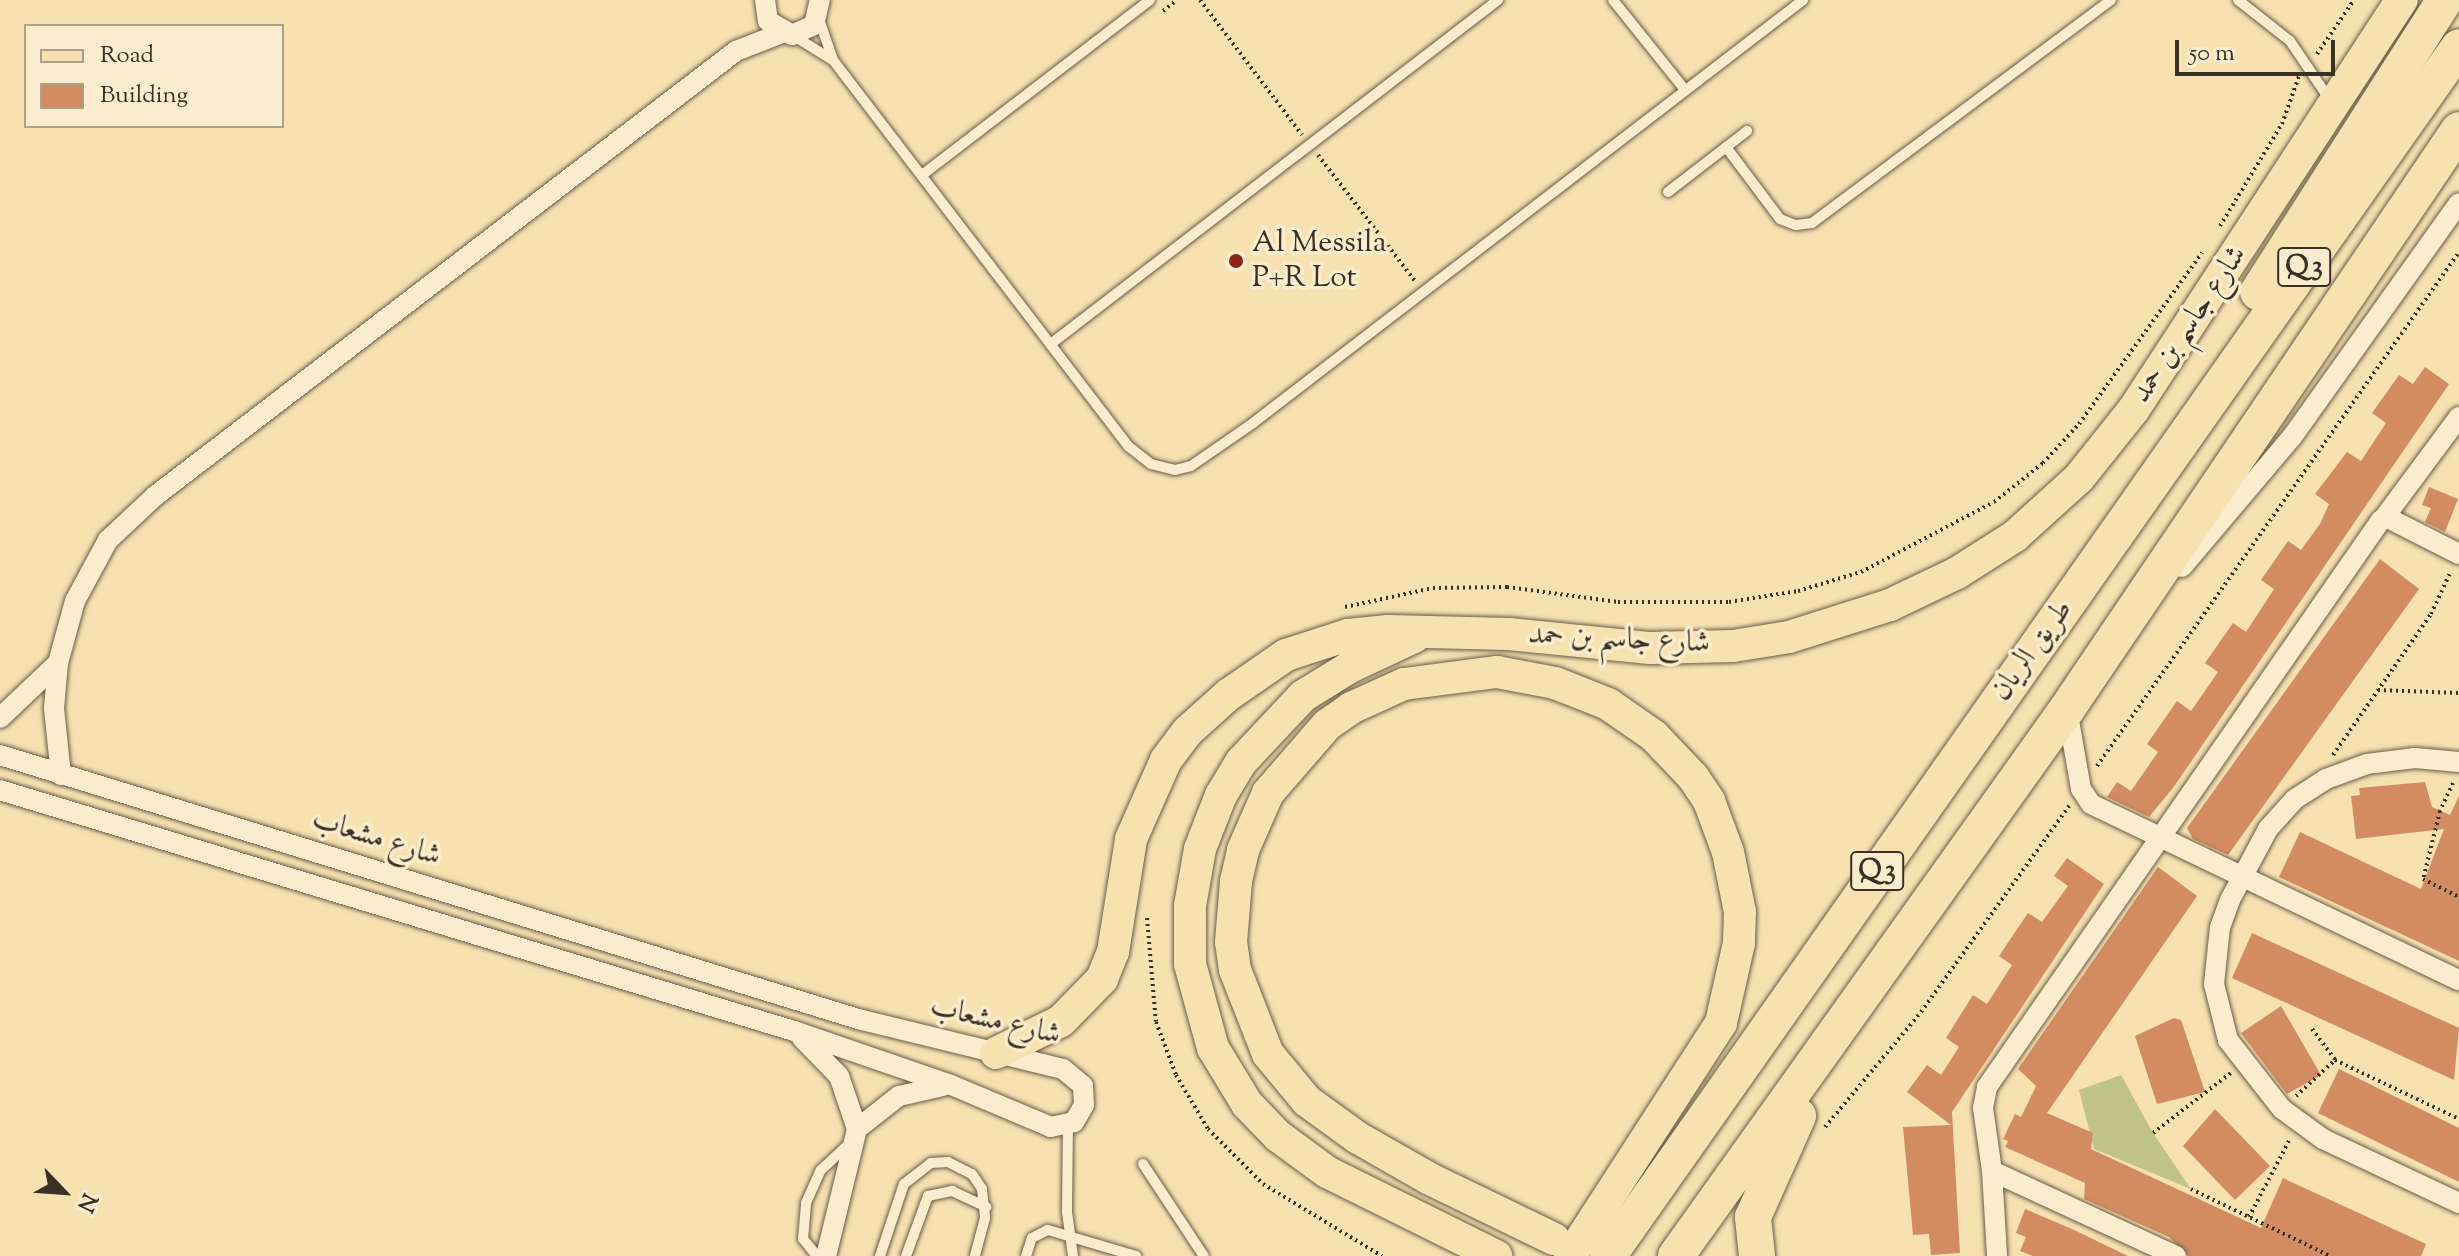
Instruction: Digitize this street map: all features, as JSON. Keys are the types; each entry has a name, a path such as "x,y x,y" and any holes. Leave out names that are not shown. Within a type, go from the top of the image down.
{"highway":[{"path":"2149,488 2164,441 2187,399 2445,0"},
{"name":"طريق الريان","path":"1608,1256 2459,47"},
{"name":"طريق الريان","path":"1676,1256 2067,709 2459,130"},
{"path":"1757,1256 1753,1217 1766,1178 1850,1014"}],"main road":[{"name":"شارع جاسم بن حمد","path":"1496,1256 1327,1172 1270,1129 1247,1104 1213,1048 1190,964 1190,906 1200,849 1217,803 1241,762 1303,696 1350,667 1424,633 1688,648 1789,637 1842,623 1978,561 2043,514 2079,478 2170,357 2402,0"},
{"path":"1842,623 1873,625 1970,584 2015,557 2075,510 2119,461 2308,194 2353,138"},
{"path":"996,1053 1069,1016 1102,979 1113,952 1125,868 1141,809 1166,760 1188,731 1245,682 1299,650 1369,632 1424,633"},
{"name":"شارع جاسم بن حمد","path":"1497,672 1555,683 1608,704 1654,736 1693,777 1709,801 1728,852 1740,912 1739,943 1721,1023 1562,1247 1358,1138 1307,1101 1268,1054 1235,970 1231,942 1236,881 1268,793 1327,725 1351,708 1404,684 1497,672"}],"street":[{"path":"61,775 54,730 58,663 89,569 133,515 736,51 787,34 808,31 820,5"},
{"path":"736,51 765,6 787,34"},
{"name":"طريق الريان","path":"2089,677 2292,437 2459,203"},
{"path":"1997,1256 1992,1171 1983,1108 1987,1087 2384,518 2459,417"},
{"path":"2384,518 2456,560"},
{"path":"0,718 58,663"},
{"path":"2067,709 2081,789 2106,813 2459,980"},
{"name":"شارع مشعاب","path":"0,755 875,1024 1075,1075 1086,1099 1079,1117 1068,1125"},
{"path":"2459,762 2391,760 2344,772 2309,788 2280,813 2241,876 2220,927 2214,984 2228,1040 2242,1065 2282,1109 2299,1123 2459,1203"},
{"path":"0,790 794,1031 951,1085 1042,1125 1068,1125"},
{"path":"794,1031 839,1076 856,1134 826,1256"},
{"path":"856,1134 899,1096 951,1085"},
{"path":"1992,1171 2176,1256"}],"lane":[{"path":"922,175 1150,0"},
{"path":"1052,343 1498,0"},
{"path":"1613,0 1685,90"},
{"path":"787,34 833,60 1137,456 1161,468 1191,466 1803,0"},
{"path":"1726,147 1780,219 1796,225 1812,223 2111,0"},
{"path":"2238,0 2290,41 2310,65 2333,107"},
{"path":"820,5 833,60"},
{"path":"1668,192 1747,131"},
{"path":"1068,1125 1067,1212 1073,1256"},
{"path":"817,1256 803,1239 806,1203 821,1170 856,1134"},
{"path":"880,1256 904,1184 931,1163 956,1165 972,1174 986,1207 975,1256"},
{"path":"1143,1164 1204,1256"},
{"path":"906,1256 928,1196 952,1191 986,1207"},
{"path":"1026,1256 1032,1238 1042,1231 1136,1256"}],"path":[{"path":"1334,610 1433,588 1507,587 1618,602 1729,602 1798,591 1916,547 1994,502 2079,424 2211,240 2286,117 2295,80 2310,65 2354,0"},
{"path":"1816,1139 1921,1012 2459,252"},
{"path":"2344,772 2331,758 2431,614 2456,560"},
{"path":"2376,690 2459,693"},
{"path":"2459,771 2440,811 2423,879 2459,897"},
{"path":"2312,1029 2335,1060 2459,1119"},
{"path":"2282,1109 2335,1060"},
{"path":"2153,1133 2242,1065"},
{"path":"2249,1217 2299,1123"},
{"path":"2191,1189 2330,1256"}],"green space":[{"path":"2121,1075 2153,1133 2191,1189 2094,1149 2079,1090"}],"building":[{"path":"2425,367 2449,384 2173,788 2149,817 2107,797 2117,782 2131,791 2158,752 2147,744 2177,701 2191,711 2218,672 2205,663 2233,623 2246,632 2274,589 2261,580 2288,541 2301,550 2320,524 2329,504 2315,494 2347,452 2361,461 2386,423 2372,413 2399,375 2413,384"},
{"path":"2429,487 2458,499 2445,532 2425,522 2431,508 2422,505"},
{"path":"2380,559 2419,589 2228,855 2193,839 2187,828"},
{"path":"2425,782 2432,807 2450,815 2459,796 2459,961 2279,877 2300,832 2421,889 2444,829 2356,839 2351,796 2360,795 2359,788"},
{"path":"2067,858 2104,884 1952,1112 1960,1253 1931,1255 1929,1234 1913,1235 1903,1127 1951,1125 1907,1092 1927,1065 1941,1075 1959,1047 1946,1038 1973,995 1987,1004 2012,965 1999,956 2028,913 2042,922 2068,886 2054,876"},
{"path":"2158,867 2197,896 2047,1113 2093,1133 2091,1149 2261,1228 2283,1178 2426,1244 2421,1256 2189,1256 2169,1237 2084,1199 2085,1183 2005,1147 2008,1141 2003,1139 2015,1114 2021,1117 2036,1086 2018,1069"},
{"path":"2252,933 2459,1028 2454,1080 2232,978"},
{"path":"2281,1006 2321,1075 2287,1094 2241,1033"},
{"path":"2174,1018 2181,1020 2205,1092 2157,1104 2135,1036"},
{"path":"2339,1069 2459,1128 2459,1182 2318,1113"},
{"path":"2215,1109 2270,1166 2235,1200 2183,1146"},
{"path":"2025,1209 2128,1256 2033,1256 2020,1251 2026,1237 2016,1233"}],"place":[{"name":"Al Messila P+R Lot","path":"1236,261"}]}
